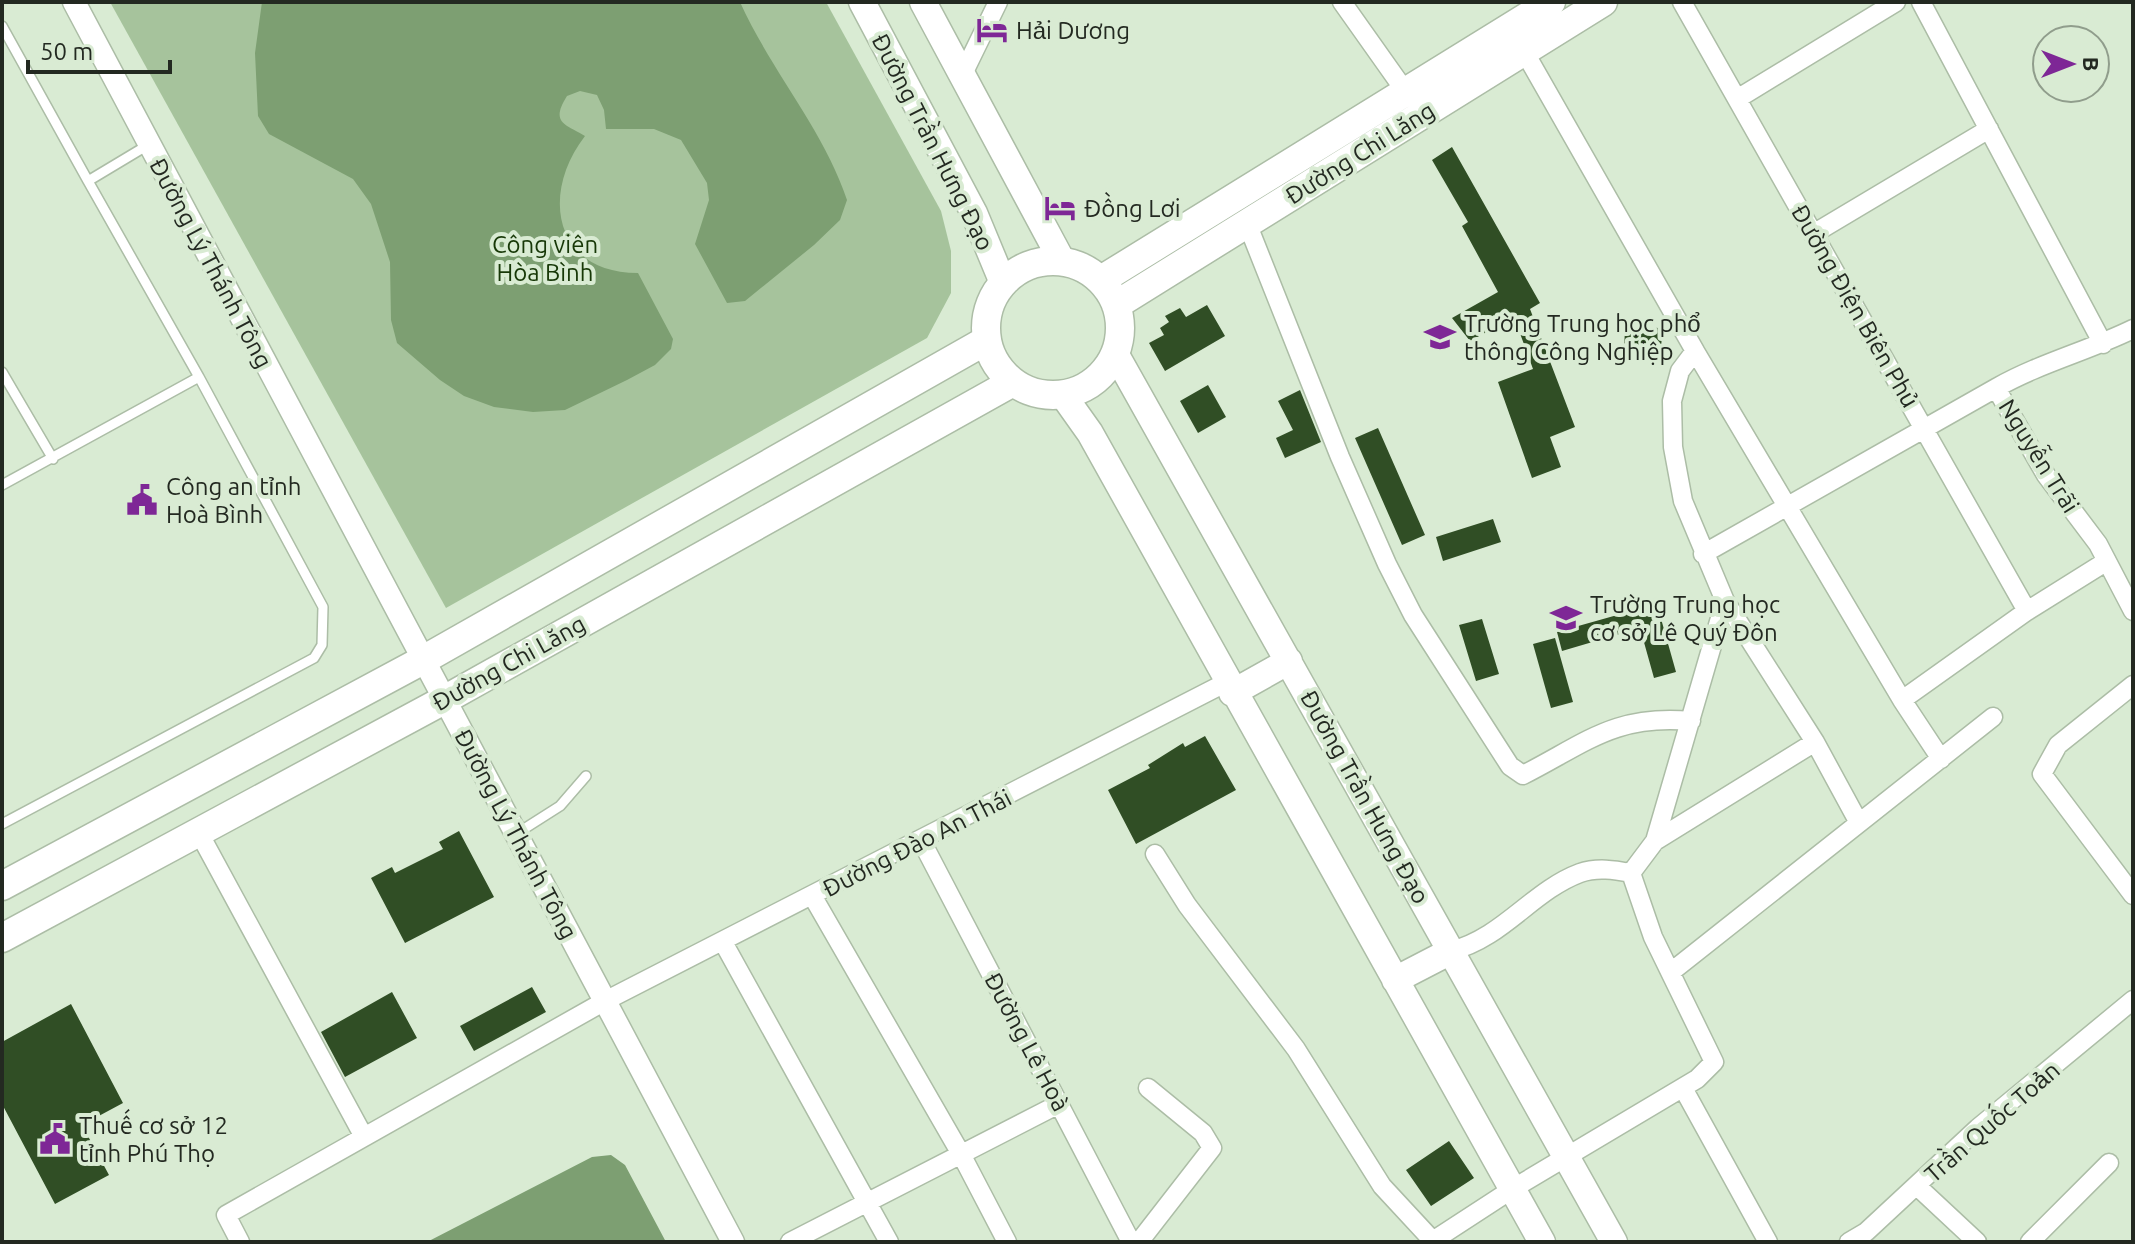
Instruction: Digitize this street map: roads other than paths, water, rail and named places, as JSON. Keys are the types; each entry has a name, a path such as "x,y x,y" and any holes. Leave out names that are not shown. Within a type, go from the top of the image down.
{"main road":[{"name":"Đường Trần Hưng Đạo","path":"862,2 974,213 1003,283"},
{"path":"923,2 1062,261"},
{"name":"Đường Chi Lăng","path":"1116,305 1247,223 1551,2"},
{"name":"Đường Chi Lăng","path":"1101,280 1414,103 1524,51 1603,2"},
{"path":"1062,261 1083,267 1101,280 1116,305 1120,329 1115,353 1095,381 1063,395 1037,393 1013,382 996,364 987,340 988,309 1003,283 1030,264 1062,261"},
{"name":"Đường Chi Lăng","path":"2,886 423,660 987,340"},
{"name":"Đường Trần Hưng Đạo","path":"1115,353 1614,1242"},
{"name":"Đường Chi Lăng","path":"2,938 444,700 1013,382"},
{"path":"1063,395 1090,433 1229,688 1542,1242"},
{"path":"1229,688 1289,661"},
{"path":"1395,980 1451,951"}],"street":[{"name":"Đường Lý Thánh Tông","path":"74,2 733,1242"},
{"path":"962,76 998,2"},
{"path":"1342,2 1414,103"},
{"name":"Đường Điện Biên Phủ","path":"1682,2 2027,611"},
{"path":"1737,99 1896,2"},
{"path":"1921,2 2103,344"},
{"path":"1524,51 1695,351 1902,700 1941,759"},
{"path":"1813,234 1989,129"},
{"path":"1247,223 1340,457 1387,564 1413,615 1510,766 1523,775 1599,732 1645,720 1691,721"},
{"name":"Nguyễn Trãi","path":"2133,329 2103,344 2026,372 1996,388 2046,475 2107,561 2133,611"},
{"path":"1695,351 1680,371 1672,401 1673,447 1683,501 1725,601 1815,742 1859,823"},
{"path":"1703,554 1996,388"},
{"path":"1902,700 2027,611 2107,561"},
{"path":"1631,873 1655,841 1725,601"},
{"path":"2133,685 2058,745 2042,774 2133,895"},
{"name":"Đường Đào An Thái","path":"240,1242 226,1215 605,1001 1229,688"},
{"path":"1671,972 1993,717"},
{"path":"1655,841 1815,742"},
{"path":"198,831 364,1137"},
{"name":"Đường Lê Hoà","path":"922,842 1131,1242"},
{"path":"1155,854 1187,905 1296,1049 1382,1186 1432,1242 1514,1188 1683,1088 1714,1062 1653,937 1631,873"},
{"path":"1451,951 1478,944 1530,903 1581,873 1605,869 1631,873"},
{"path":"813,897 961,1154 1007,1242"},
{"path":"723,942 889,1242"},
{"name":"Trần Quốc Toản","path":"1849,1242 1869,1237 1978,1128 2133,1000"},
{"path":"1139,1242 1212,1148 1203,1133 1148,1088"},
{"path":"1683,1088 1768,1242"},
{"path":"790,1242 1059,1104"},
{"path":"2030,1242 2109,1163"},
{"path":"1918,1187 1977,1242"}],"lane":[{"path":"2,26 199,377 323,607 322,645 314,658 2,824"},
{"path":"88,181 148,145"},
{"path":"2,372 53,459"},
{"path":"2,485 199,377"},
{"path":"516,834 560,806 586,776"}],"place":[{"name":"Hải Dương","path":"992,30"},
{"name":"Đồng Lơi","path":"1060,208"},
{"name":"Trường Trung học phổ thông Công Nghiệp","path":"1440,337"},
{"name":"Công an tỉnh Hoà Bình","path":"142,500"},
{"name":"Trường Trung học cơ sở Lê Quý Đôn","path":"1566,618"},
{"name":"Thuế cơ sở 12 tỉnh Phú Thọ","path":"55,1139"}],"park label":[{"name":"Công viên Hòa Bình","path":"545,258"}]}
